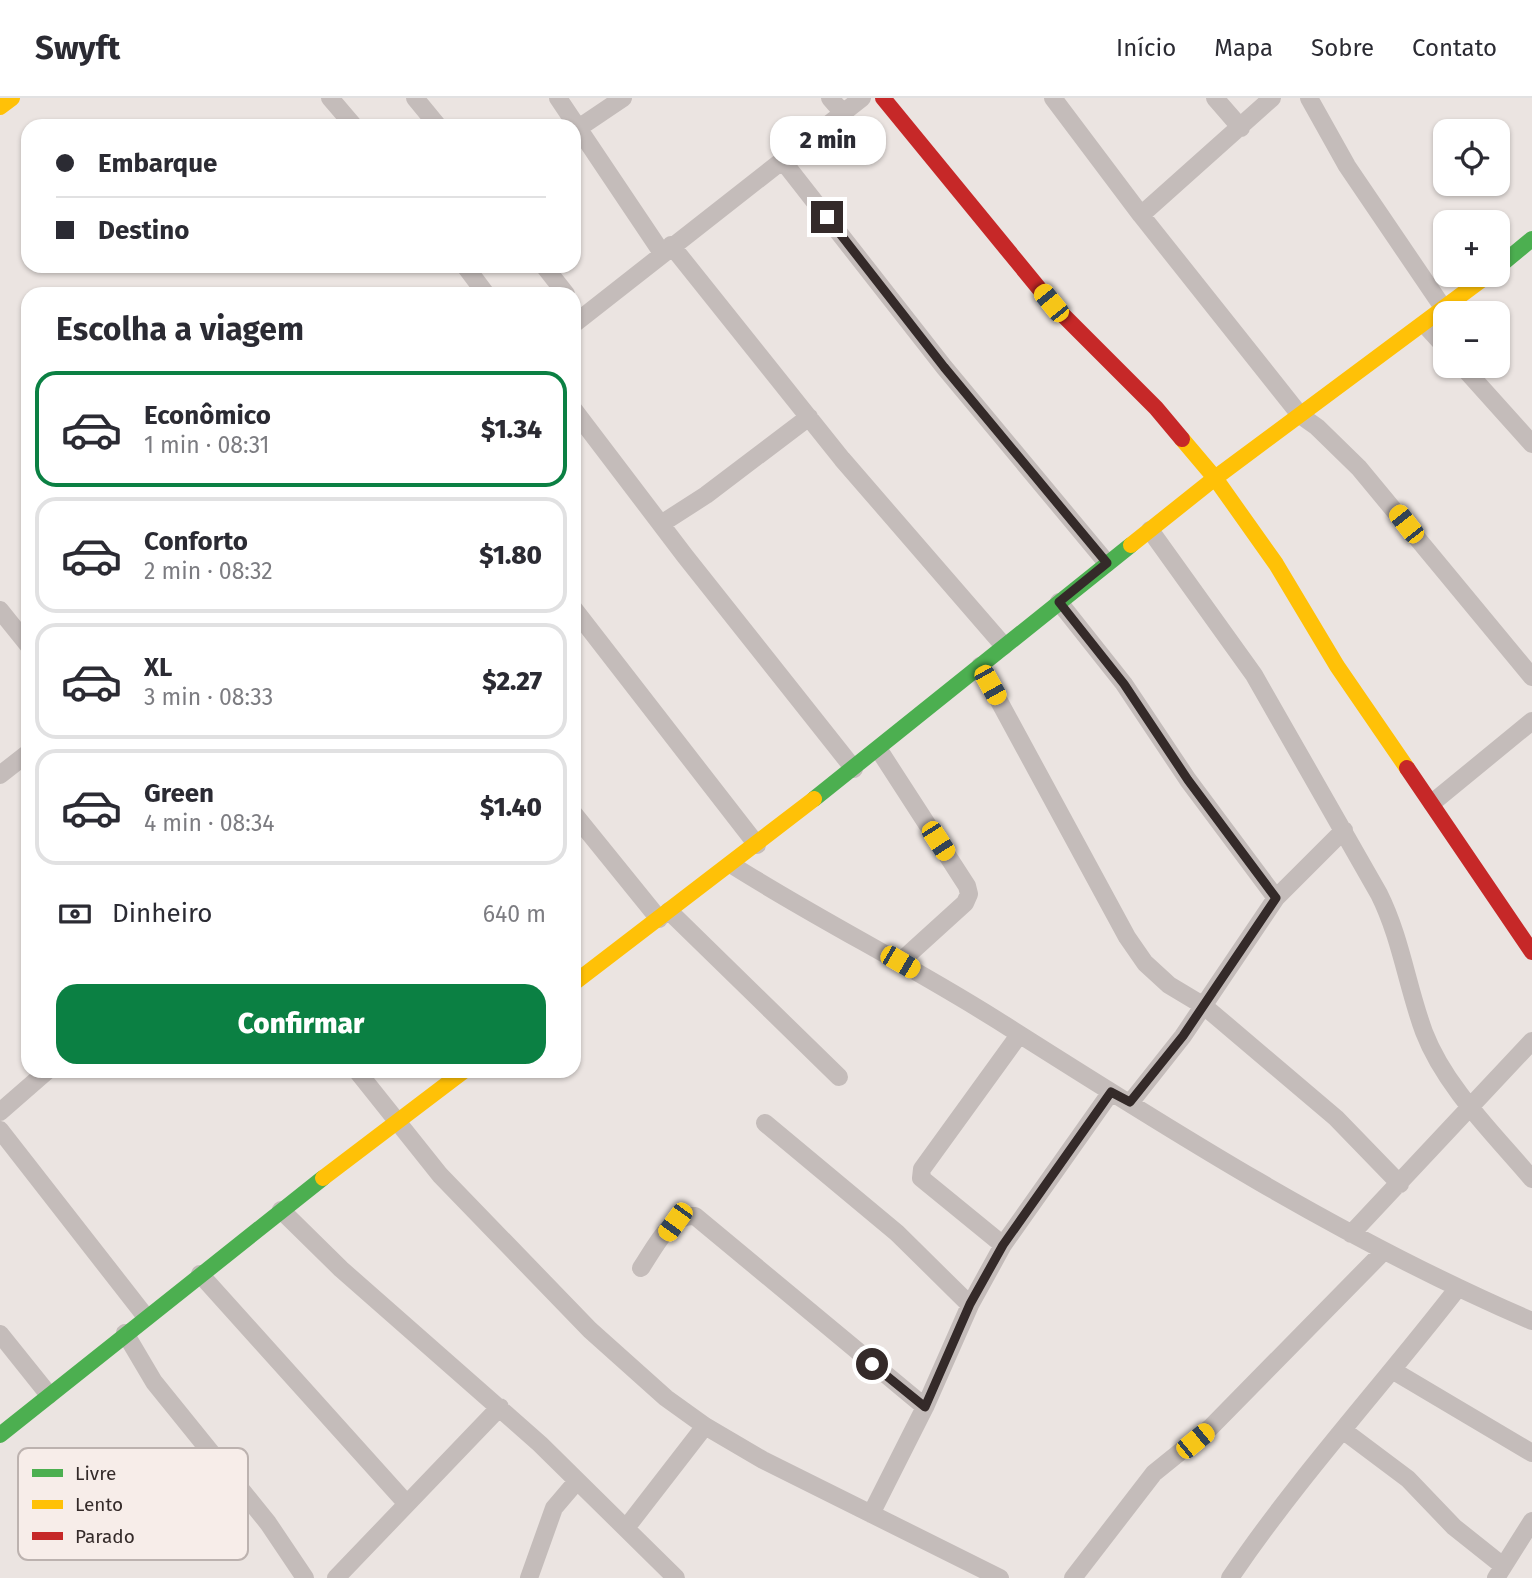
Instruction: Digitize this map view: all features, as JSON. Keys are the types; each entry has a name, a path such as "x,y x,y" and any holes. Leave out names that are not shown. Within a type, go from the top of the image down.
{"street":[{"path":"0,107 12,98"},
{"path":"330,98 348,119"},
{"path":"415,98 432,119"},
{"path":"558,98 571,119"},
{"path":"581,126 623,98"},
{"path":"830,98 843,113"},
{"path":"581,312 862,98"},
{"path":"883,98 1051,303 1156,408 1215,478 1276,564 1337,666 1532,952"},
{"path":"1053,98 1141,215 1300,415 1318,427 1359,468 1532,677"},
{"path":"1216,98 1241,128"},
{"path":"1141,215 1272,98"},
{"path":"1309,98 1347,166 1439,301"},
{"path":"581,134 666,249 1004,646"},
{"path":"782,160 944,367 1107,563"},
{"path":"1510,260 1529,249"},
{"path":"550,273 560,287"},
{"path":"1454,301 1472,287"},
{"path":"581,978 732,865 879,750 1004,646 1215,478 1433,318"},
{"path":"1425,325 1433,334"},
{"path":"1473,378 1532,444"},
{"path":"661,524 706,495 808,416"},
{"path":"581,419 854,769"},
{"path":"1150,530 1254,675 1344,831 1393,922 1424,1031 1434,1054 1472,1108 1532,1179"},
{"path":"1059,602 1124,684 1188,780 1276,898"},
{"path":"0,610 21,636"},
{"path":"581,618 757,845"},
{"path":"980,666 1128,937 1145,963 1169,985 1204,1006 1336,1118 1400,1184"},
{"path":"1432,803 1532,721"},
{"path":"879,750 967,886 969,894 965,902 900,962"},
{"path":"0,775 21,758"},
{"path":"581,822 664,915 839,1077"},
{"path":"1130,1102 1204,1006 1244,942 1276,898 1344,831"},
{"path":"732,865 830,925 900,962 1236,1169 1383,1252 1457,1289 1532,1321"},
{"path":"1003,1245 921,1178 922,1169 1019,1035"},
{"path":"1351,1234 1532,1041"},
{"path":"0,1112 39,1078"},
{"path":"362,1078 440,1175 590,1330 666,1398 705,1426 763,1460 1000,1578"},
{"path":"0,1435 281,1210 455,1078"},
{"path":"871,1514 925,1407 970,1304 1003,1245 1111,1092"},
{"path":"765,1123 866,1210 897,1233 970,1304"},
{"path":"0,1129 146,1317"},
{"path":"281,1210 341,1269 500,1407 676,1578"},
{"path":"641,1268 675,1222 684,1215 695,1216 925,1407"},
{"path":"1073,1578 1154,1473 1211,1427 1383,1252"},
{"path":"200,1274 407,1504"},
{"path":"1230,1578 1289,1495 1344,1431 1457,1289"},
{"path":"125,1333 154,1382 208,1448"},
{"path":"0,1334 49,1395"},
{"path":"1392,1370 1532,1453"},
{"path":"337,1578 500,1407"},
{"path":"626,1528 705,1426"},
{"path":"1344,1431 1408,1479 1499,1572 1532,1521"},
{"path":"529,1578 542,1533 554,1508 577,1481"},
{"path":"248,1497 268,1522 305,1578"}],"traffic: fast":[{"path":"1510,257 1532,239"},
{"path":"814,799 1131,545"},
{"path":"0,1435 323,1178"}],"traffic: slow":[{"path":"0,107 12,98"},
{"path":"1131,545 1215,478 1472,287"},
{"path":"1182,439 1215,478 1276,564 1337,666 1407,768"},
{"path":"581,978 814,799"},
{"path":"323,1178 455,1078"}],"traffic: jam":[{"path":"883,98 1051,303 1156,408 1182,439"},
{"path":"1407,768 1532,952"}],"route":[{"path":"827,217 944,367 1107,563 1059,602 1101,652 1188,780 1276,898 1183,1036 1130,1102 1111,1092 1003,1245 970,1304 925,1407 872,1364"}]}
